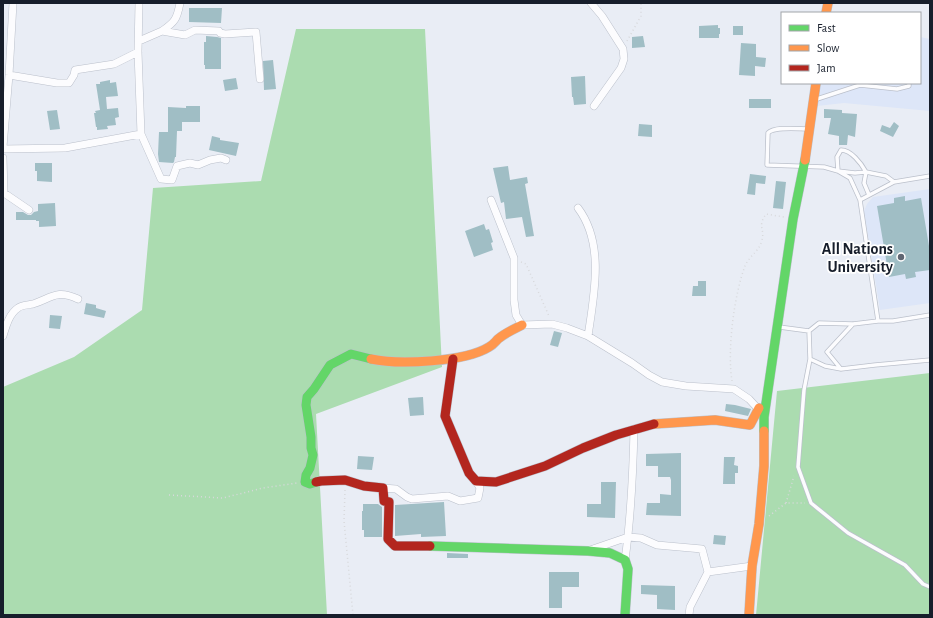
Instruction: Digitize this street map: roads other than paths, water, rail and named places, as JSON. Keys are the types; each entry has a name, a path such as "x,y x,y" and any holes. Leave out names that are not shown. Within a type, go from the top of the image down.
{"street":[{"path":"14,3 10,75 3,148 64,148 141,134"},
{"path":"139,3 138,52 141,134 161,178 172,180 177,166 190,163 198,165 210,160 222,158 226,160"},
{"path":"139,41 162,31 173,24 180,3"},
{"path":"591,3 602,16 623,49 624,59 621,68 594,106"},
{"path":"162,31 186,35 196,30 219,31 220,33 256,32 260,79"},
{"path":"10,75 57,83 69,83 75,70 114,64 138,52"},
{"path":"749,615 752,566 759,524 764,466 764,417 793,219 804,167 816,84"},
{"path":"3,158 4,193 29,210"},
{"path":"490,200 514,258 514,300 516,315 522,325"},
{"path":"578,208 586,219 594,244 594,289 588,336"},
{"path":"3,336 9,318 18,308 35,304 58,294 70,295 78,299"},
{"path":"453,359 445,416 469,473 480,488 478,498 460,501 448,496 412,499 396,489 364,486 345,480 321,481 310,484 305,482 313,455 306,405 307,397 330,365 351,354 381,360 430,361 468,356 490,347 510,330 522,325 552,324 588,336 662,382 686,386 734,389 759,408 764,417"},
{"path":"476,481 496,482 545,466 616,435 653,424 715,420 750,425 759,408"},
{"path":"625,615 628,569 625,560 633,482 634,429"},
{"path":"383,488 384,501 388,502 388,539 395,546 447,546 525,550 588,551 610,553 625,560"},
{"path":"588,551 628,537 642,538 657,545 702,549 708,572 690,607 689,615"},
{"path":"708,572 752,566"}],"lane":[{"path":"814,100 861,84 897,89 909,86 909,84"},
{"path":"810,129 777,129 770,131 768,133 767,165 824,167 838,171 855,173 866,172 886,176 894,182"},
{"path":"838,171 837,157 841,150 845,150 861,164 866,172 864,183 869,195"},
{"path":"838,171 850,178 860,200 878,321"},
{"path":"860,200 894,182 930,176"},
{"path":"930,315 893,321 852,324 819,323 810,331 810,359 804,390 798,467 811,503 848,533 905,565 923,584 930,587"},
{"path":"841,369 827,352 852,324"},
{"path":"777,327 810,331"},
{"path":"810,359 825,366 841,369 930,360"}],"place":[{"name":"All Nations University","path":"901,257"}]}
